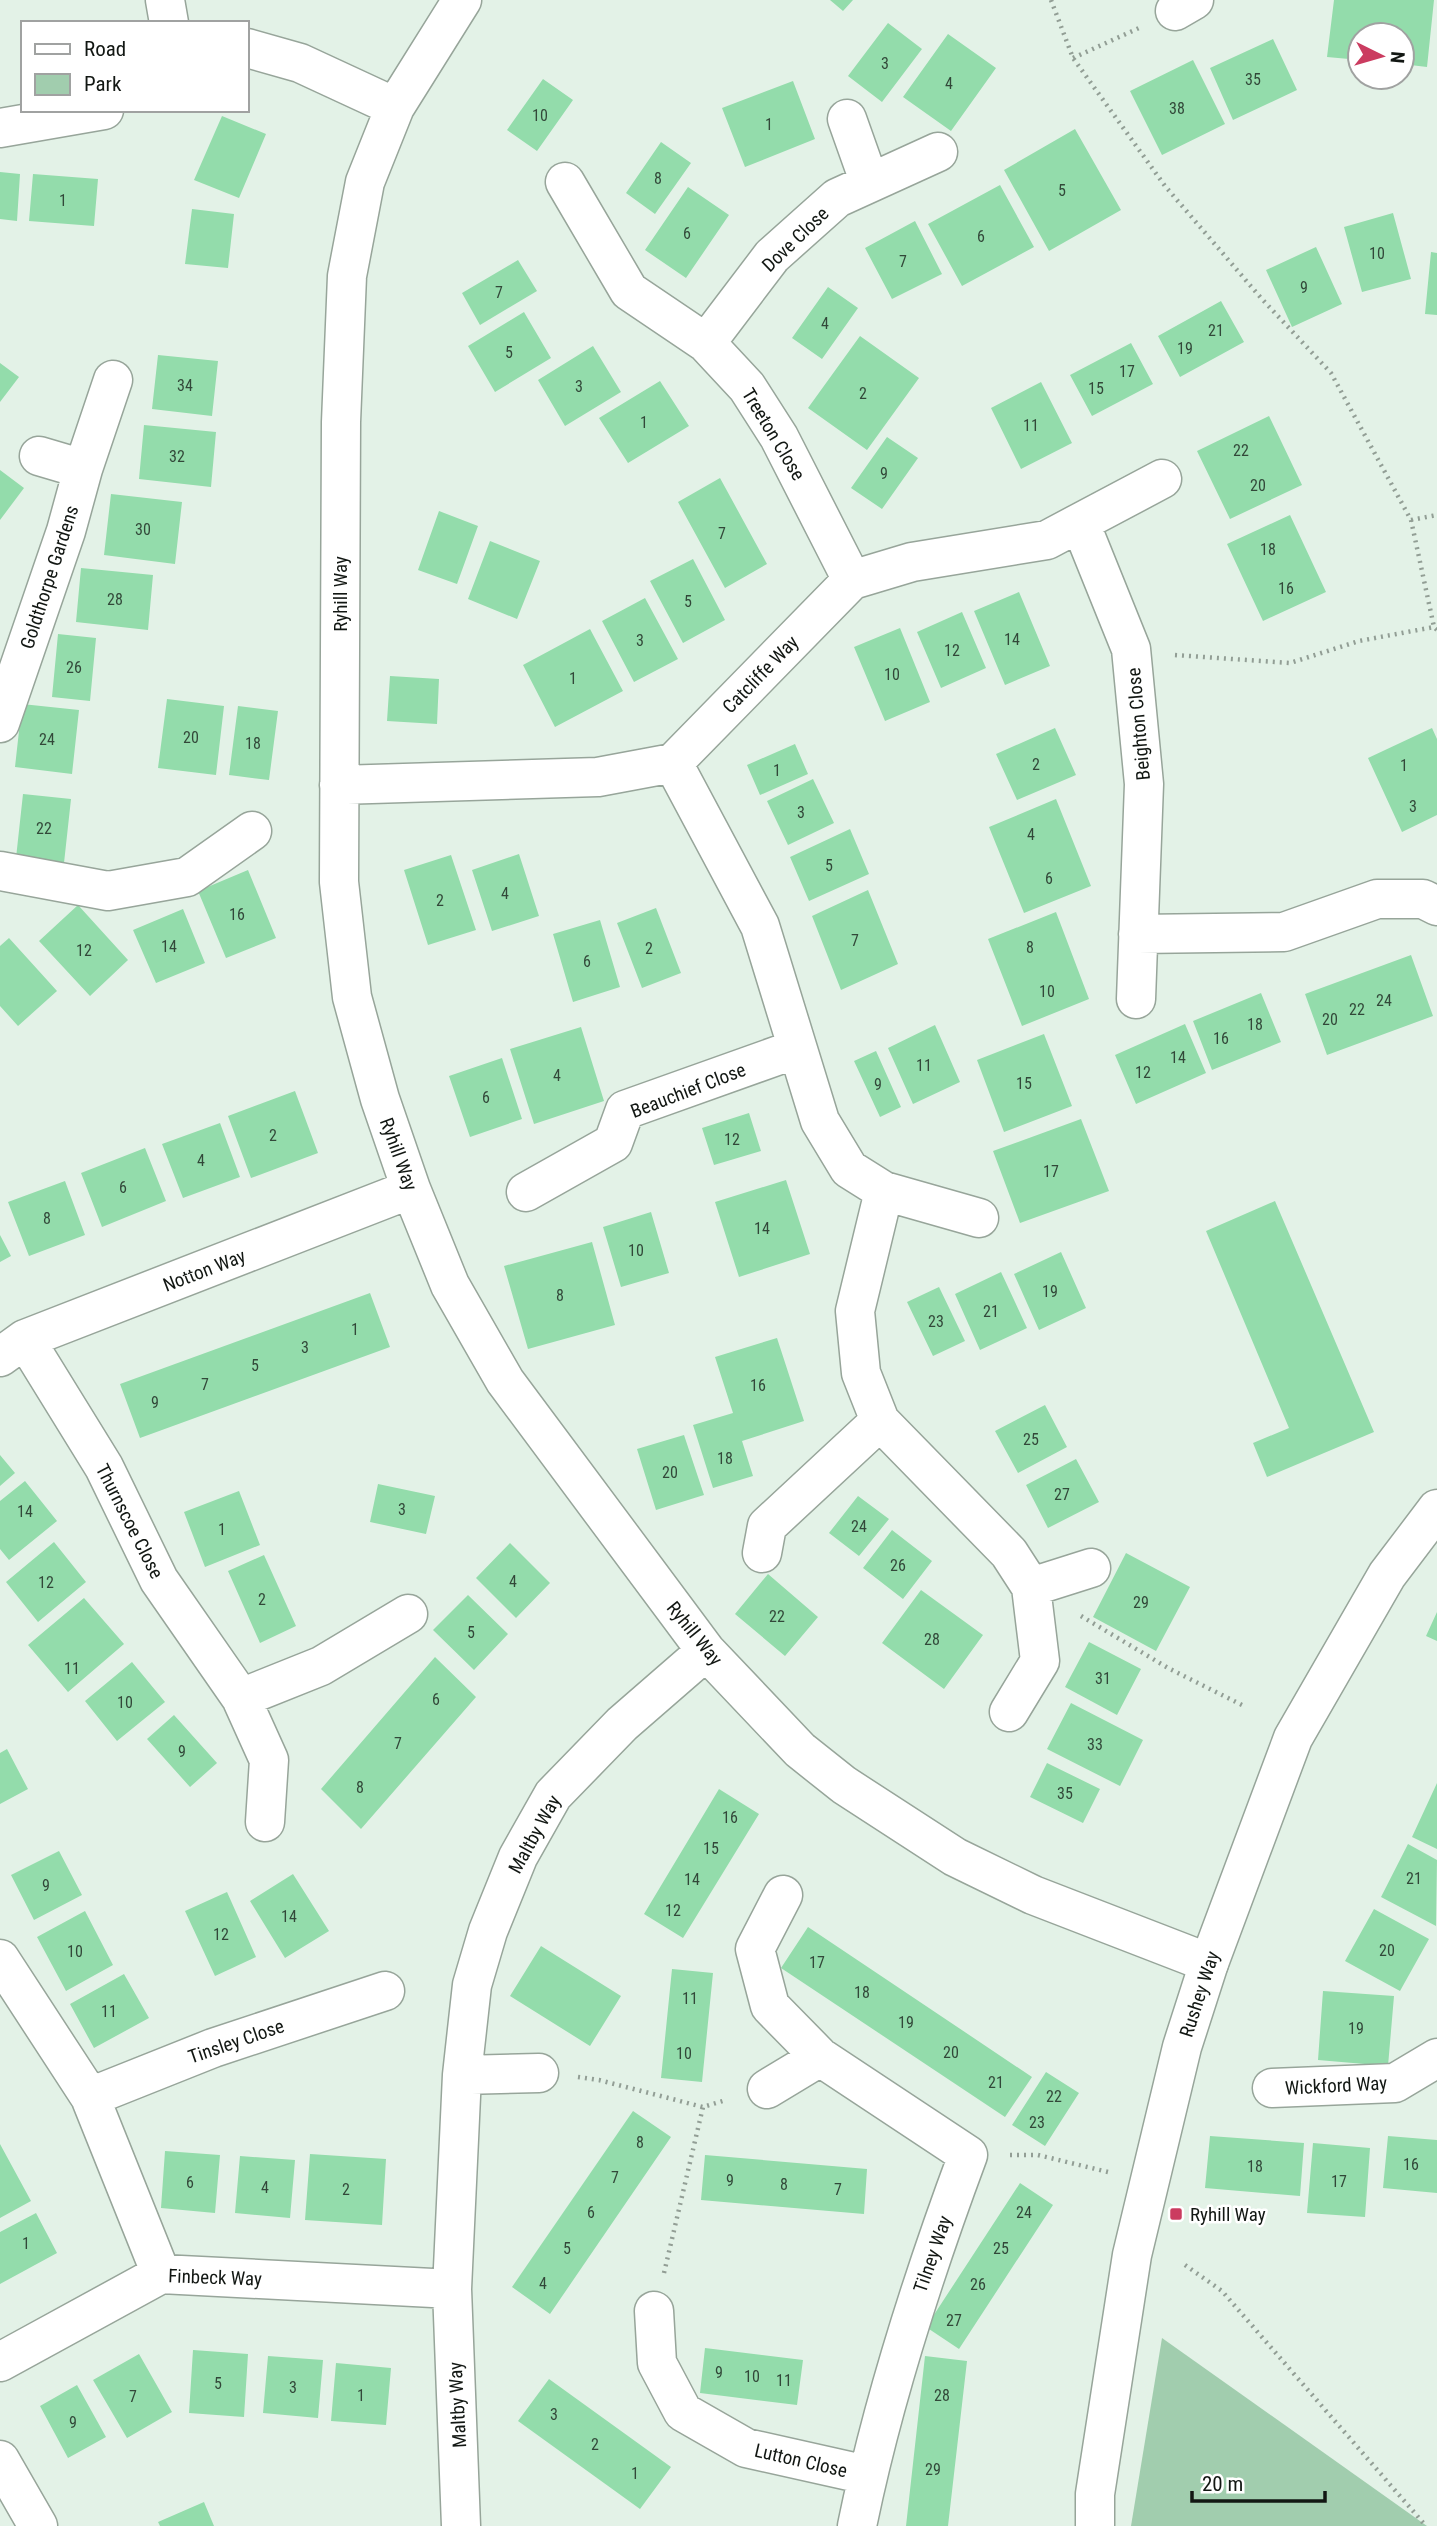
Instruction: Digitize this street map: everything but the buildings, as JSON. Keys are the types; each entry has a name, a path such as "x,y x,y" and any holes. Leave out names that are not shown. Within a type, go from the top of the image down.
{"street":[{"path":"165,0 169,21"},
{"name":"Ryhill Way","path":"462,0 396,107 365,182 347,276 341,422 340,882 352,997 380,1099 411,1189 450,1285 505,1381 706,1651 800,1750 844,1785 955,1857 1033,1895 1209,1963"},
{"path":"248,48 300,63 396,107"},
{"path":"0,128 92,112"},
{"path":"847,119 869,181"},
{"name":"Dove Close","path":"706,342 772,256 837,198 869,181 938,152"},
{"name":"Treeton Close","path":"565,182 629,290 706,342 747,387 779,438 852,580"},
{"name":"Goldthorpe Gardens","path":"0,723 66,531 83,469 113,380"},
{"path":"39,456 83,469"},
{"name":"Catcliffe Way","path":"673,763 852,580 912,562 1047,540 1081,525 1162,479"},
{"name":"Beighton Close","path":"1081,525 1131,649 1144,784 1136,999"},
{"path":"339,785 598,777 673,763 760,926 820,1121 849,1168 884,1191 979,1218"},
{"path":"0,871 108,891 187,877 252,831"},
{"path":"1138,933 1284,932 1377,899 1423,899 1437,905"},
{"name":"Beauchief Close","path":"526,1192 612,1143 625,1110 796,1049"},
{"name":"Notton Way","path":"13,1348 411,1189"},
{"path":"884,1191 855,1311 861,1373 880,1421 1009,1553 1031,1587 1040,1661 1009,1712"},
{"name":"Thurnscoe Close","path":"13,1348 104,1467 159,1580 241,1699 269,1759 265,1822"},
{"path":"762,1553 767,1526 880,1421"},
{"name":"Rushey Way","path":"1095,2526 1095,2494 1132,2255 1182,2047 1209,1963 1293,1738 1387,1575 1437,1509"},
{"path":"1031,1587 1091,1569"},
{"path":"241,1699 321,1666 408,1614"},
{"name":"Maltby Way","path":"461,2526 452,2289 462,2075 472,1985 488,1931 518,1857 552,1796 622,1724 706,1651"},
{"path":"783,1895 755,1949 770,2006 820,2057 968,2155"},
{"path":"0,1959 14,2006 90,2097 161,2274"},
{"name":"Tinsley Close","path":"90,2097 213,2048 385,1991"},
{"path":"767,2089 820,2057"},
{"name":"Wickford Way","path":"1272,2088 1395,2083 1437,2059"},
{"path":"462,2075 539,2073"},
{"name":"Tilney Way","path":"857,2526 867,2475 907,2328 968,2155"},
{"name":"Finbeck Way","path":"0,2362 161,2274 452,2289"},
{"name":"Lutton Close","path":"654,2311 657,2363 683,2412 746,2448 867,2475"},
{"path":"0,2460 38,2526"}],"path":[{"path":"1051,0 1073,58 1165,186 1261,298 1331,373 1411,520 1436,628 1359,640 1290,663 1192,657 1131,649"},
{"path":"1073,58 1185,6"},
{"path":"1411,520 1437,515"},
{"path":"1031,1587 1168,1668 1246,1707"},
{"path":"539,2073 598,2080 703,2107 767,2089"},
{"path":"654,2311 680,2215 703,2107"},
{"path":"968,2155 1038,2155 1116,2174"},
{"path":"1185,2265 1222,2291 1426,2526"}],"green space":[{"path":"1162,2338 1427,2526 1131,2526"}],"place":[{"name":"Ryhill Way","path":"1176,2214"}]}
